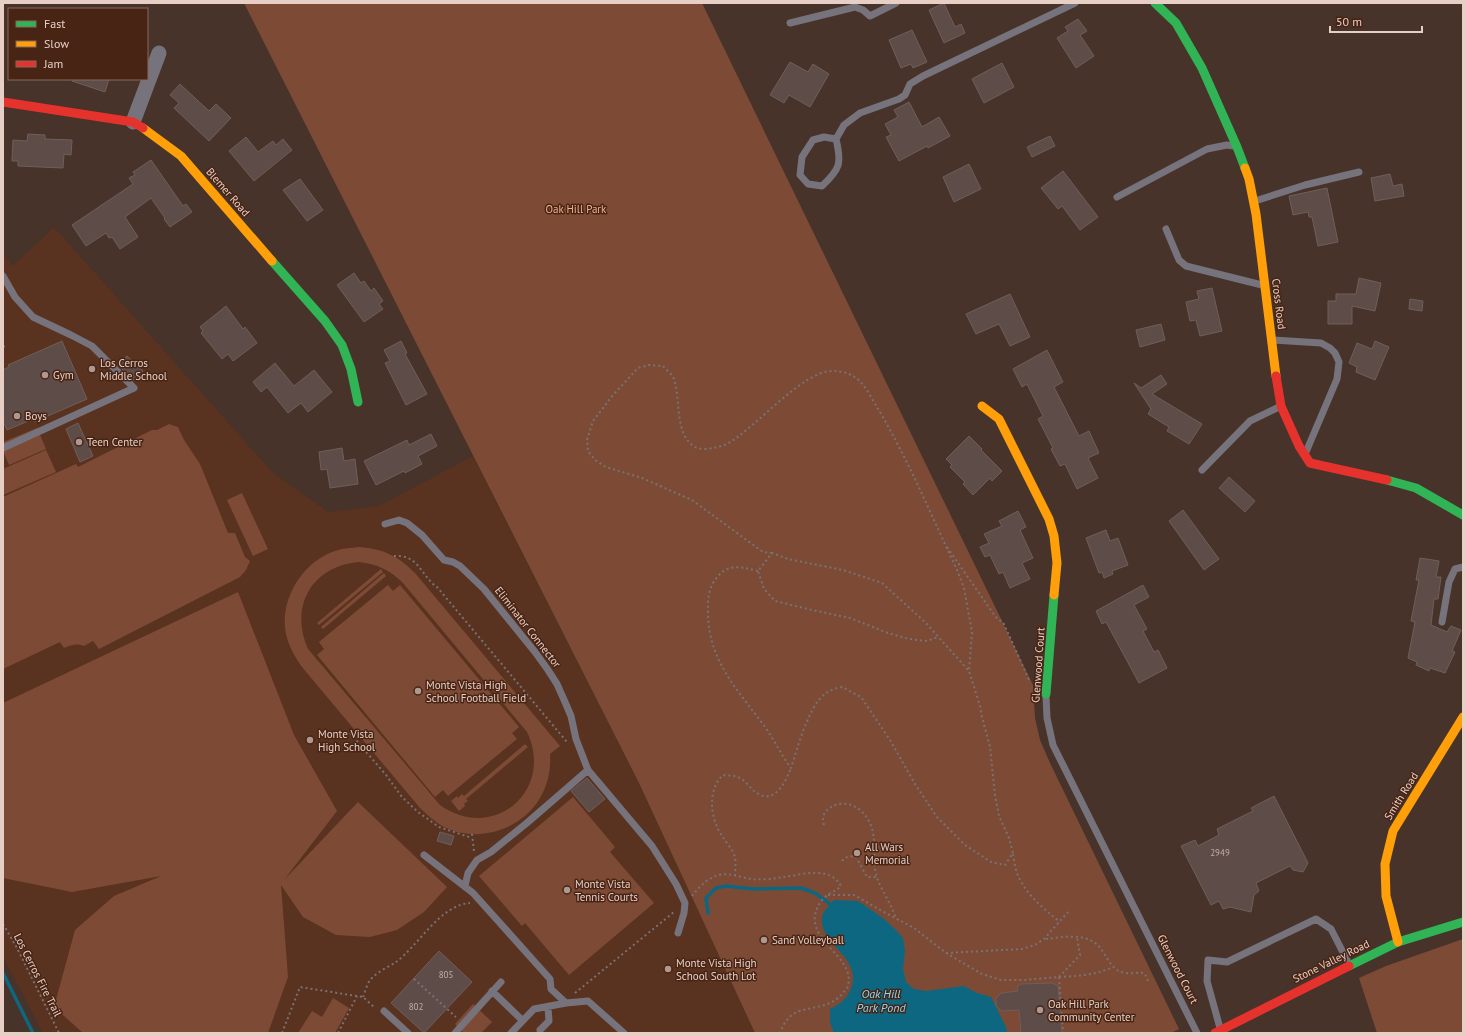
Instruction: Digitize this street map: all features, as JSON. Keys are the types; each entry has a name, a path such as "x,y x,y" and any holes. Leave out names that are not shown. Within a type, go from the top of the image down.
{"street":[{"name":"Cross Road","path":"1155,3 1176,23 1202,68 1237,147 1249,179 1256,214 1271,340 1281,406 1298,446 1310,463 1369,475 1416,488 1463,515"},
{"path":"133,122 159,53"},
{"name":"Blemer Road","path":"3,102 133,122 181,156 317,311 342,345 351,370 358,402"},
{"name":"Glenwood Court","path":"982,406 999,419 1046,513 1054,536 1057,563 1046,694"},
{"name":"Smith Road","path":"1398,942 1386,896 1385,864 1393,831 1463,717"},
{"name":"Stone Valley Road","path":"1218,1032 1398,942 1463,922"}],"lane":[{"path":"790,24 855,7 863,10 870,16 896,3"},
{"path":"836,139 824,137 813,140 802,158 800,175 808,184 822,186 835,174 840,156 836,139 844,125 860,113 899,99 905,95 910,84 923,76 1075,3"},
{"path":"1117,197 1207,149 1227,145 1237,147"},
{"path":"1253,201 1305,185 1359,172"},
{"path":"1166,229 1179,260 1186,266 1265,286"},
{"path":"3,276 15,297 33,318 72,335 92,346 134,388 3,448"},
{"path":"1271,340 1321,343 1335,353 1339,362 1337,379 1304,455"},
{"path":"1202,470 1250,421 1281,406"},
{"name":"Eliminator Connector","path":"385,524 399,520 407,523 422,535 444,560 453,562 460,566 484,589 535,652 557,684 571,716 576,739 588,770 652,846 676,884 685,903 684,913 678,933"},
{"path":"1442,622 1450,582 1455,569 1463,567"},
{"name":"Glenwood Court","path":"1046,694 1047,718 1053,745 1197,1033"},
{"path":"465,886 468,873 477,860 491,852 528,822 588,770"},
{"path":"424,855 473,892 550,979 551,989 566,1003"},
{"path":"1218,1032 1207,981 1208,960 1228,962 1316,919 1331,929 1350,965"},
{"path":"455,1033 501,982"},
{"path":"492,991 522,1020"},
{"path":"511,1033 534,1009 566,1003 588,1001 624,1033"},
{"path":"540,1030 549,1021 548,1006"},
{"path":"382,1012 408,1033"}],"path":[{"path":"970,671 926,622 882,583 843,570 788,559 772,553 763,552 692,500 642,478 606,467 595,460 588,451 587,440 593,421 613,395 638,368 663,366 672,375 676,385 683,433 696,448 708,449 727,444 748,430 802,383 818,375 832,371 847,372 857,378 871,397 894,436 944,541 964,588 972,632 970,671 990,747 998,816 1009,838 1017,872 1026,889 1038,904 1060,922"},
{"path":"944,541 995,616 1004,624 1034,691 1038,694 1046,694"},
{"path":"758,571 772,553"},
{"path":"394,556 404,557 411,560 432,584 437,587 568,744"},
{"path":"758,571 746,568 731,568 724,570 718,575 711,587 708,600 708,629 722,669 766,729 791,768"},
{"path":"758,571 764,589 775,601 850,618 909,640 927,641 938,637"},
{"path":"735,876 735,857 720,834 713,815 712,802 714,788 717,781 723,775 737,777 748,783 757,793 766,796 777,793 785,782 791,768 813,708 824,694 842,687 861,697 890,740 915,784 937,817 964,845 991,862 998,864 1005,865 1013,853"},
{"path":"350,733 386,775 402,797 418,812 439,827 472,838"},
{"path":"824,825 822,820 823,814 829,808 840,804 850,804 858,808 866,816 872,825 875,844 875,868 880,888 893,909 896,919"},
{"path":"472,834 472,847 477,860"},
{"path":"842,861 851,856 856,857 867,877 877,877"},
{"path":"780,1033 784,1023 796,1012 831,1003 840,997 848,987 849,975 843,963 821,938 815,923 815,912 821,901 841,886 838,881 830,875"},
{"path":"362,997 370,980 386,966 396,962 432,926 453,908 461,904 471,903 473,892"},
{"path":"826,896 854,895 914,928 946,953 982,974 1001,980 1023,980 1087,975 1102,972 1113,967"},
{"path":"946,953 1022,949 1035,945 1044,939 1068,912"},
{"name":"Los Cerros Fire Trail","path":"3,924 17,948 59,1033"},
{"path":"1044,939 1069,937 1087,938 1100,946 1113,967 1119,972 1144,973 1148,981"},
{"path":"1063,1033 1059,977 1080,955 1078,937"},
{"path":"414,979 463,1023"},
{"path":"282,1033 300,987 362,997 382,1012"},
{"path":"338,1033 357,996"}],"shaded area":[{"name":"Monte Vista High School","path":"54,227 272,472 328,512 379,506 473,456 639,783 755,1033 43,1033 3,957 3,255 13,266"}],"green space":[{"name":"Oak Hill Park","path":"244,3 702,3 1033,685 1035,718 1040,740 1179,1029 1171,1033 755,1033 639,783"},
{"path":"169,424 178,427 184,440 200,464 228,533 235,533 245,557 250,561 246,570 240,577 99,649 93,641 84,646 74,645 64,648 60,642 3,669 3,497 76,464 78,467 152,430 157,430"},
{"path":"37,428 46,449 9,465 3,451 3,442"},
{"path":"46,450 56,472 3,495 3,469"},
{"path":"242,493 268,549 253,556 227,500"},
{"path":"359,547 390,554 403,562 415,573 560,746 550,754 548,777 540,798 531,810 521,819 508,827 495,832 466,834 452,830 439,824 431,818 420,808 302,667 295,656 287,639 285,621 286,608 296,584 303,573 323,556 338,550","holes":["359,562 388,571 403,583 527,732 533,754 533,774 526,791 514,805 498,814 480,818 460,815 440,805 308,649 303,633 301,618 303,604 309,591 317,580 329,571 343,565"]},
{"path":"381,569 383,572 319,625 317,623"},
{"path":"384,573 386,576 323,629 321,627"},
{"name":"Monte Vista High School Football Field","path":"388,585 393,591 400,585 519,727 512,733 517,739 448,796 443,790 435,797 317,655 324,649 319,642"},
{"path":"238,592 294,735 337,811 284,880 358,802 447,887 424,912 397,930 370,937 336,935 303,917 281,885 288,977 268,1033 83,1033 54,1007 75,930 114,896 161,876 72,892 3,878 3,703"},
{"path":"525,744 528,747 466,799 468,801 459,811 451,801 457,796 458,798 462,794 464,796"},
{"name":"Monte Vista Tennis Courts","path":"573,797 615,847 610,852 654,903 569,975 525,923 522,926 479,876"},
{"path":"1463,939 1463,1033 1377,1033 1359,978 1386,966"},
{"path":"333,998 349,1008 335,1033 298,1033 312,1011 322,1017"},
{"path":"473,1004 492,1022 481,1033 464,1033 455,1024"}],"water":[{"name":"Oak Hill Park Pond","path":"834,900 858,901 883,918 896,930 903,938 905,951 903,969 906,982 914,989 926,991 964,986 977,993 991,997 1006,1027 1007,1033 834,1033 830,1023 830,1009 840,1003 848,995 853,977 851,968 846,959 827,935 823,927 822,917 825,910"}],"building":[{"path":"944,3 955,27 961,24 965,33 944,43 929,10"},
{"path":"1078,19 1087,31 1080,35 1094,56 1076,68 1057,38 1068,31 1065,27"},
{"path":"912,30 927,62 913,68 911,64 901,68 889,40"},
{"path":"790,62 808,72 813,64 829,74 810,107 789,95 784,103 770,95"},
{"path":"1002,63 1014,87 984,103 972,79"},
{"path":"72,80 109,80 105,92"},
{"path":"180,84 209,111 216,104 231,118 209,141 174,108 179,103 170,95"},
{"path":"909,102 922,127 939,117 950,136 899,161 886,137 891,135 885,124 898,117 894,110"},
{"path":"28,134 45,135 45,139 72,140 71,155 64,154 63,168 18,166 18,161 12,161 13,140 27,141"},
{"path":"1050,136 1055,146 1032,157 1027,147"},
{"path":"246,137 258,152 273,141 276,145 283,139 292,150 254,181 229,151"},
{"path":"151,160 183,206 186,204 192,212 170,227 151,198 125,217 138,237 120,249 112,237 109,238 106,233 86,246 72,225 133,184 129,178 135,175 133,172"},
{"path":"969,164 981,189 954,202 943,177"},
{"path":"1063,171 1098,217 1080,230 1062,206 1058,209 1041,188"},
{"path":"1390,174 1393,186 1402,184 1404,196 1375,201 1371,178"},
{"path":"300,179 323,210 307,221 283,190"},
{"path":"1327,188 1338,242 1318,246 1312,217 1309,217 1308,212 1293,215 1289,196"},
{"path":"354,273 361,283 364,281 371,291 374,288 383,301 379,304 383,309 364,322 337,285"},
{"path":"1359,278 1381,283 1375,311 1352,306 1352,324 1328,324 1328,301 1336,301 1336,294 1356,294"},
{"path":"1212,288 1222,331 1200,336 1196,320 1190,321 1186,302 1199,299 1197,291"},
{"path":"1010,294 1030,337 1010,346 999,324 976,334 966,314"},
{"path":"1410,299 1423,301 1422,311 1409,309"},
{"path":"226,306 243,329 245,327 257,343 233,361 228,354 222,359 201,333 203,331 200,327"},
{"path":"1161,324 1165,340 1140,347 1136,330"},
{"name":"Gym","path":"62,341 87,399 34,422 33,419 7,430 3,421 3,370 9,367 8,365"},
{"path":"401,341 407,353 405,354 427,394 406,405 385,363 390,361 384,350"},
{"path":"1375,341 1389,347 1375,380 1356,372 1357,367 1349,363 1357,343 1372,349"},
{"path":"1047,350 1063,382 1054,387 1079,436 1089,431 1099,453 1088,458 1098,478 1077,489 1065,464 1060,466 1051,449 1053,448 1038,419 1043,416 1027,384 1022,387 1013,369"},
{"path":"127,356 143,371 133,380 118,365"},
{"path":"275,363 294,386 314,370 332,392 308,412 301,403 288,413 267,387 261,392 253,382"},
{"path":"1161,375 1167,384 1152,394 1202,424 1189,444 1167,431 1169,427 1148,414 1151,409 1134,383 1141,388"},
{"name":"Teen Center","path":"78,423 93,456 80,462 66,429"},
{"path":"431,434 437,446 418,456 422,464 376,485 364,461 407,440 409,445"},
{"path":"969,436 1002,471 992,481 990,478 973,495 963,484 965,482 950,467 952,465 946,459"},
{"path":"342,448 344,461 355,459 358,484 330,488 327,469 321,470 319,452"},
{"path":"1229,477 1255,501 1245,512 1219,488"},
{"path":"1183,510 1219,559 1204,570 1169,521"},
{"path":"1018,511 1026,527 1020,530 1033,558 1022,563 1030,579 1010,588 1003,572 999,574 990,555 985,557 980,547 989,543 984,534 1002,526 999,521"},
{"path":"1106,530 1110,541 1118,538 1128,565 1112,571 1113,574 1104,578 1102,572 1099,573 1086,538"},
{"path":"1420,558 1439,561 1436,577 1441,577 1438,599 1434,599 1431,625 1447,632 1451,626 1461,630 1452,651 1455,652 1445,673 1430,668 1429,671 1416,665 1417,662 1408,658 1415,622 1411,621 1419,580 1416,580"},
{"path":"1143,585 1149,597 1134,605 1147,629 1143,631 1154,652 1158,650 1167,668 1139,683 1106,622 1102,624 1096,611"},
{"path":"587,778 605,799 589,812 571,791"},
{"path":"1274,796 1308,863 1303,872 1293,870 1290,866 1256,883 1259,891 1254,895 1251,912 1230,907 1223,909 1219,901 1211,905 1181,846 1195,840 1198,846 1219,835 1217,829 1253,811 1251,808"},
{"path":"440,832 454,836 451,845 437,841"},
{"path":"439,951 472,982 424,1033 391,1003"},
{"name":"Oak Hill Park Community Center","path":"1053,983 1058,986 1062,1033 1021,1033 1019,1010 1002,1011 996,1006 996,998 1001,993 1018,991 1017,987 1021,984"}],"waterway":[{"path":"708,913 706,898 716,888 725,886 754,889 801,888 815,893 830,904"},
{"path":"3,973 33,1033"}],"traffic: fast":[{"path":"1155,3 1176,23 1202,68 1245,168"},
{"path":"272,261 325,321 342,345 351,369 358,402"},
{"path":"1387,480 1416,488 1463,515"},
{"path":"1046,694 1054,595"},
{"path":"1349,966 1398,942 1463,922"}],"traffic: slow":[{"path":"143,128 181,156 272,261"},
{"path":"1245,168 1249,179 1256,214 1276,376"},
{"path":"982,406 999,419 1049,519 1054,536 1057,563 1054,595"},
{"path":"1398,942 1386,896 1385,864 1393,831 1463,717"}],"traffic: jam":[{"path":"3,102 133,122 143,128"},
{"path":"1276,376 1281,406 1299,446 1310,463 1387,480"},
{"path":"1215,1033 1349,966"}],"place":[{"name":"Los Cerros Middle School","path":"92,369"},
{"name":"Gym","path":"45,375"},
{"name":"Boys","path":"17,416"},
{"name":"Teen Center","path":"79,442"},
{"name":"Monte Vista High School Football Field","path":"418,691"},
{"name":"Monte Vista High School","path":"310,740"},
{"name":"All Wars Memorial","path":"857,853"},
{"name":"Monte Vista Tennis Courts","path":"567,890"},
{"name":"Sand Volleyball","path":"764,940"},
{"name":"Monte Vista High School South Lot","path":"668,969"},
{"name":"Oak Hill Park Community Center","path":"1040,1010"}]}
